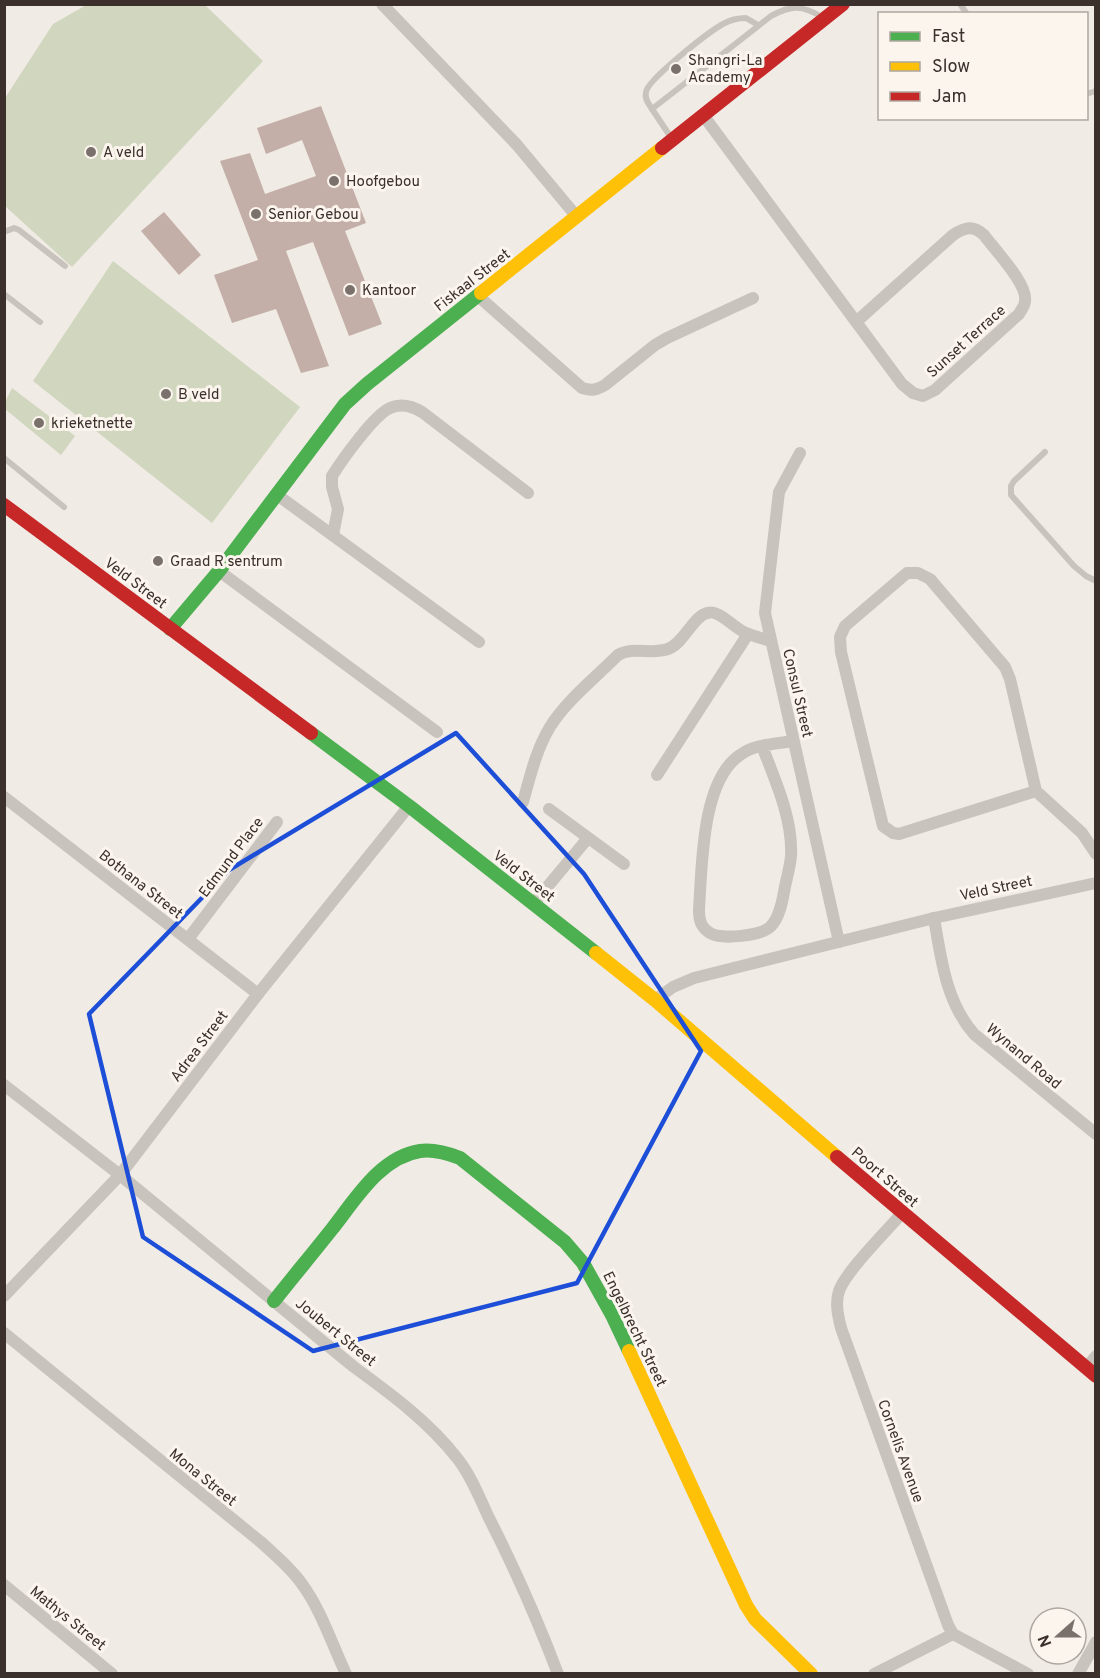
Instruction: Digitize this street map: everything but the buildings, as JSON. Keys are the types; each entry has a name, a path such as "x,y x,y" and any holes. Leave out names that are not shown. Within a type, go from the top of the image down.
{"street":[{"path":"382,4 517,145 577,217"},
{"name":"Fiskaal Street","path":"170,630 219,571 345,404 367,384 843,4"},
{"name":"Sunset Terrace","path":"703,115 856,322 902,384 913,393 923,396 935,390 1012,321 1023,308 1025,295 1016,277 984,235 978,230 966,228 953,235 856,322"},
{"path":"478,296 582,388 589,390 597,390 605,385 667,338 753,298"},
{"path":"333,535 338,509 332,487 332,476 377,418 396,406 409,406 422,412 528,493"},
{"name":"Consul Street","path":"800,453 781,487 778,498 765,609 838,942"},
{"path":"276,494 479,642"},
{"name":"Veld Street","path":"4,505 409,806 655,1000 673,987 694,978 934,918 1095,883"},
{"path":"219,571 437,732"},
{"path":"1036,791 899,834 888,831 880,820 841,652 840,637 844,626 907,573 918,573 930,579 1005,667 1010,679 1036,791 1082,833 1095,854"},
{"path":"523,802 537,753 549,728 618,655 630,651 667,650 677,643 699,616 709,611 716,613 748,634 771,641"},
{"path":"657,775 748,634"},
{"path":"762,746 779,794 790,837 790,866 782,903 772,926 764,932 741,936 714,935 704,928 699,916 706,824 714,795 726,769 741,754 762,746 793,741"},
{"name":"Bothana Street","path":"4,797 258,994"},
{"name":"Adrea Street","path":"4,1296 120,1175 258,994 409,806"},
{"path":"549,808 624,864"},
{"name":"Edmund Place","path":"188,939 277,822"},
{"path":"533,904 588,837"},
{"name":"Wynand Road","path":"934,918 948,988 964,1023 974,1034 1095,1134"},
{"name":"Poort Street","path":"655,1000 1091,1372"},
{"name":"Joubert Street","path":"4,1085 120,1175 436,1434 459,1460 508,1556 558,1674"},
{"name":"Engelbrecht Street","path":"274,1301 378,1172 402,1156 426,1150 443,1151 460,1158 565,1242 583,1263 612,1315 746,1605 755,1619 811,1674"},
{"name":"Cornelis Avenue","path":"902,1213 844,1281 837,1299 838,1317 945,1618 953,1634"},
{"name":"Mona Street","path":"4,1333 284,1563 312,1601 346,1674"},
{"path":"1091,1372 1095,1356"},
{"name":"Mathys Street","path":"4,1585 112,1674"},
{"path":"874,1674 953,1634 1028,1674"},
{"path":"1078,1674 1095,1642"}],"lane":[{"path":"652,109 771,15 782,10 800,7 808,8 825,18"},
{"path":"673,139 647,101 646,91 651,82 722,24 746,18 758,26"},
{"path":"4,232 14,228 19,230 65,266"},
{"path":"4,294 40,322"},
{"path":"1045,452 1014,481 1011,486 1011,495 1074,566 1095,581"},
{"path":"4,458 64,507"}],"highlighted area":[{"path":"456,733 584,874 701,1051 577,1283 313,1351 143,1237 89,1014 229,870"}],"green space":[{"name":"A veld","path":"88,4 205,5 263,61 72,267 5,206 5,98 53,24"},
{"name":"B veld","path":"113,261 300,407 212,523 33,381"},
{"name":"krieketnette","path":"12,388 75,436 61,455 5,409 5,402"}],"traffic: fast":[{"path":"170,629 219,571 345,404 481,293"},
{"path":"311,733 409,806 596,953"},
{"path":"274,1301 370,1181 393,1162 406,1155 420,1151 435,1151 460,1158 565,1242 583,1263 629,1351"}],"traffic: slow":[{"path":"481,293 662,148"},
{"path":"596,953 655,1000 837,1157"},
{"path":"629,1351 746,1605 755,1619 811,1674"}],"traffic: jam":[{"path":"662,148 843,4"},
{"path":"4,505 311,733"},
{"path":"837,1157 1096,1376"}],"place":[{"name":"Shangri-La Academy","path":"676,69"},
{"name":"A veld","path":"91,152"},
{"name":"Hoofgebou","path":"334,181"},
{"name":"Senior Gebou","path":"256,214"},
{"name":"Kantoor","path":"350,290"},
{"name":"B veld","path":"166,394"},
{"name":"krieketnette","path":"39,423"},
{"name":"Graad R sentrum","path":"158,561"}]}
